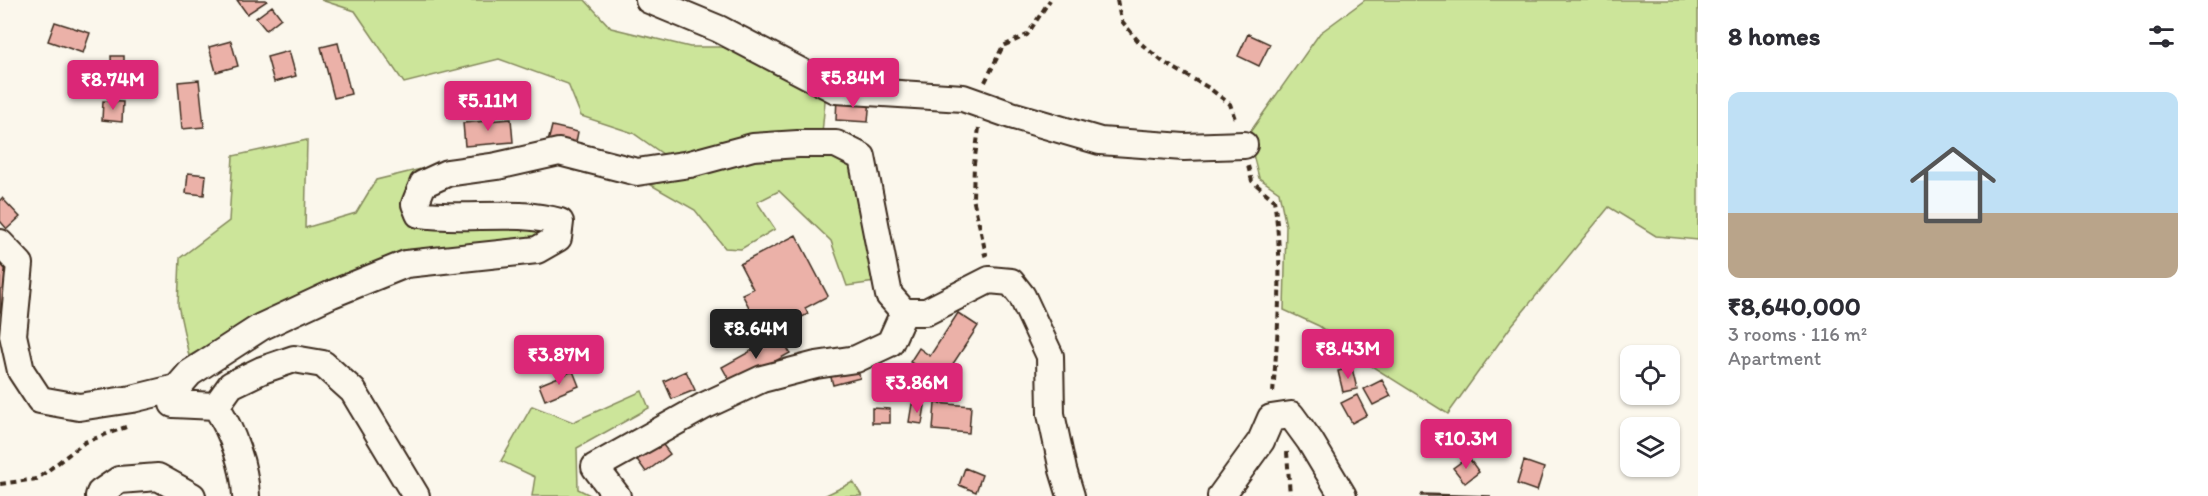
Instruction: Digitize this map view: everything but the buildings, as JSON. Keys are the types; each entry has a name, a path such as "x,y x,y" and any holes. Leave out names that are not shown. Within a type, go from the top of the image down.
{"street":[{"path":"649,0 719,29 836,90 963,98 1100,141 1184,147 1244,145"},
{"path":"216,406 173,404 177,388 190,373 261,327 332,294 406,264 537,250 558,238 560,222 541,217 485,214 445,218 419,214 416,204 423,184 447,173 497,166 560,152 637,172 690,164 753,147 836,144 862,157 889,295 904,312 926,312 989,280 1011,282 1022,296 1050,357 1051,414 1071,496"},
{"path":"0,243 20,264 13,335 21,371 40,400 79,407 132,399 177,388"},
{"path":"617,496 595,467 704,406 762,379 816,364 856,359 890,343 904,312"},
{"path":"216,406 231,385 262,370 294,359 323,364 352,391 416,496"},
{"path":"216,406 225,421 245,479 246,496"},
{"path":"1221,496 1261,441 1271,418 1291,415 1310,441 1342,496"},
{"path":"99,496 119,480 158,477 192,496"}],"path":[{"path":"978,259 986,254 973,198 974,164 985,82 1003,46 1027,35 1050,0"},
{"path":"1117,0 1121,20 1139,42 1163,62 1209,88 1230,104 1244,145 1252,181 1274,200 1279,228 1280,284 1271,418 1286,435 1290,496"},
{"path":"0,484 37,479 85,442 131,425"}],"green space":[{"path":"321,0 585,0 611,28 690,47 730,47 826,90 822,134 670,159 633,133 581,116 568,84 499,59 404,83 355,11"},
{"path":"1365,0 1698,0 1698,240 1656,236 1609,207 1512,325 1448,414 1365,362 1319,326 1284,310 1286,226 1279,192 1259,178 1248,135 1320,33"},
{"path":"307,140 305,228 356,213 376,180 421,169 406,189 406,209 550,228 540,239 255,320 189,356 178,305 180,258 229,221 233,156"},
{"path":"759,155 840,155 855,168 875,282 847,286 831,241 779,191 757,202 775,229 741,249 725,248 695,210 651,185"},
{"path":"642,391 649,408 577,448 578,489 592,496 532,496 535,477 501,461 532,406 573,422"},
{"path":"853,482 862,496 824,496"}]}
